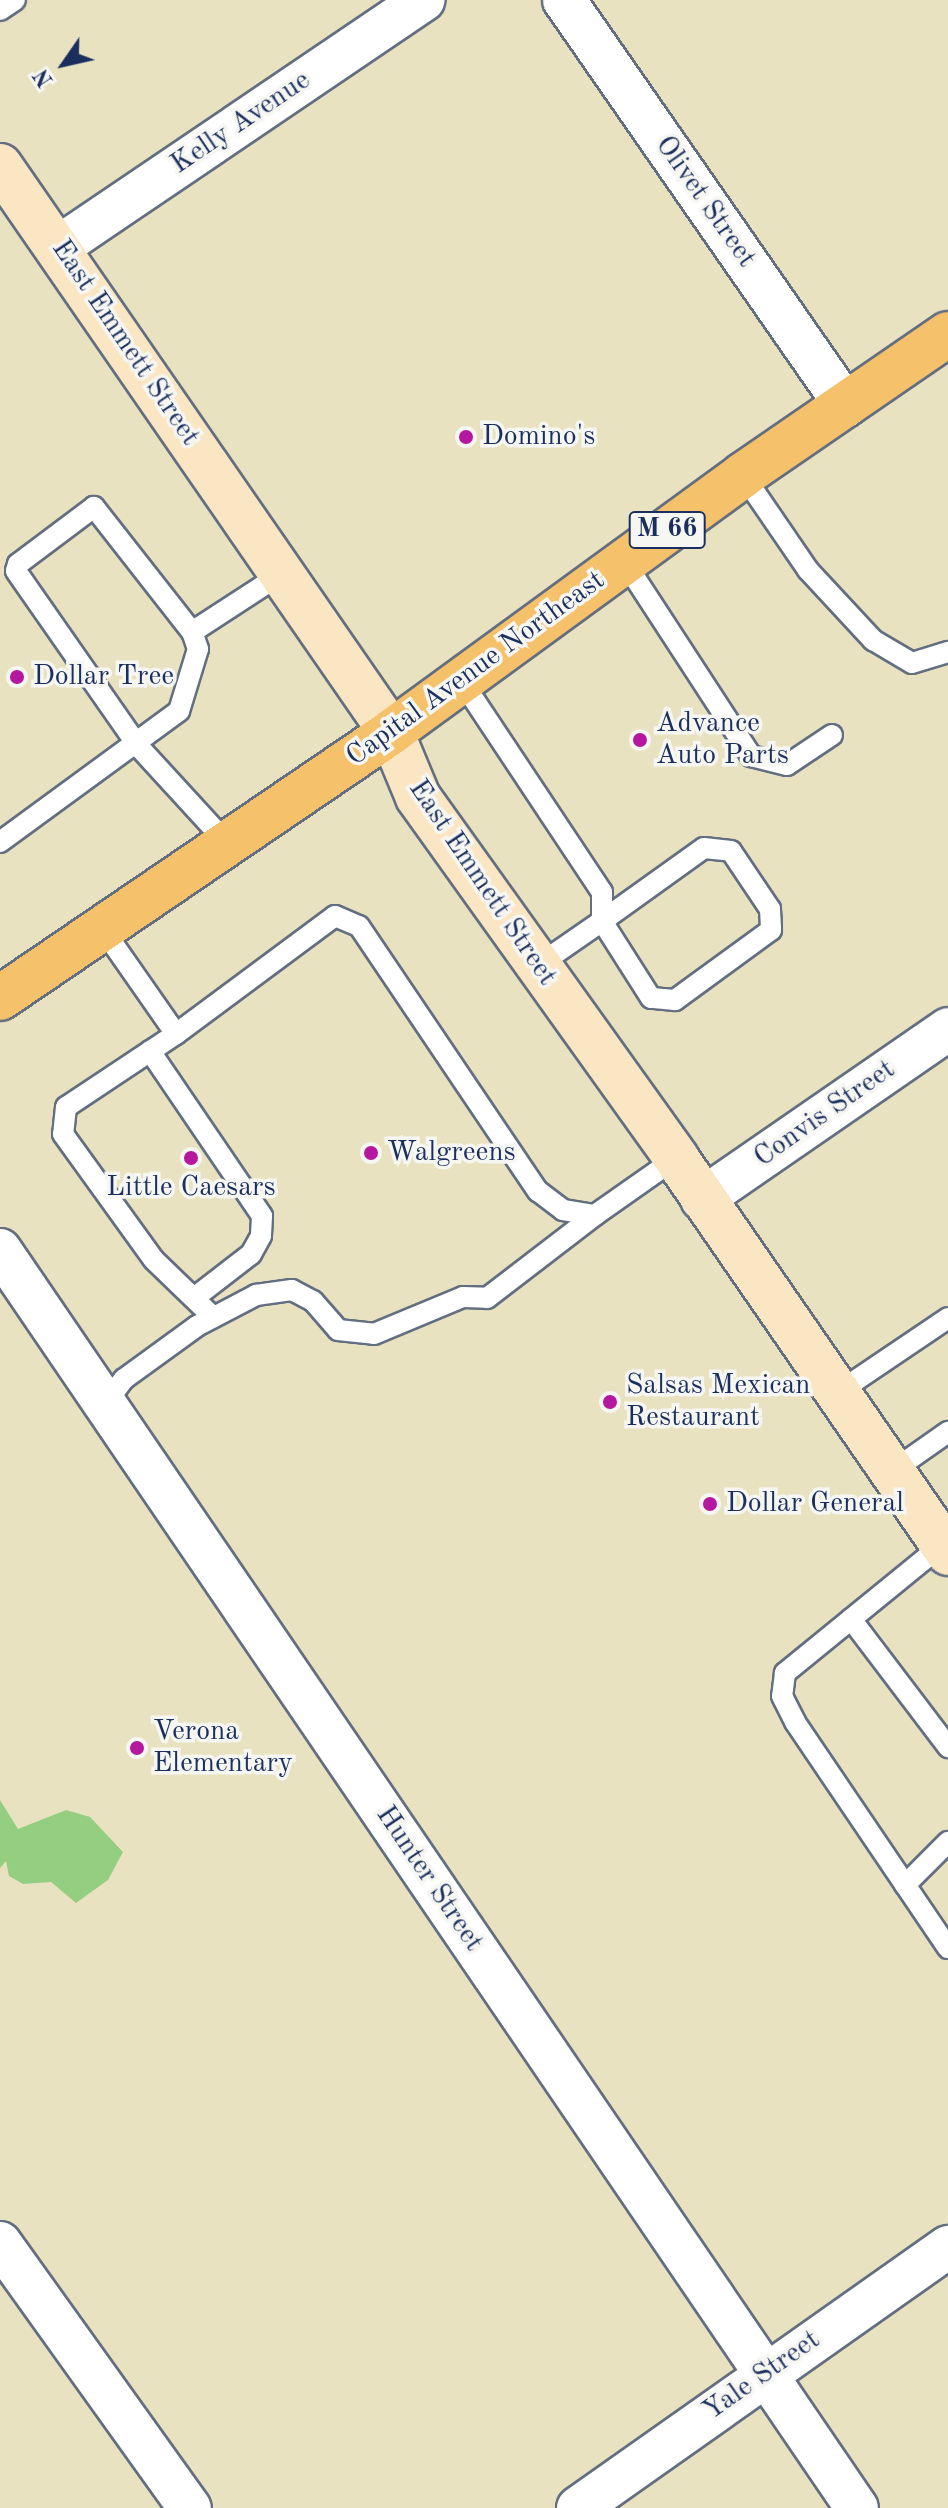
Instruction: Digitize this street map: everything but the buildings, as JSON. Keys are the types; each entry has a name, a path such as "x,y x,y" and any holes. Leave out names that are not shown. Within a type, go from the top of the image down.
{"main road":[{"name":"Capital Avenue Northeast","path":"2,993 391,732 743,475 948,334"}],"street":[{"name":"Kelly Avenue","path":"60,246 423,0"},
{"name":"Olivet Street","path":"564,0 846,405"},
{"name":"East Emmett Street","path":"0,166 60,246 391,732 418,797 676,1158 945,1549"},
{"name":"Convis Street","path":"702,1199 948,1029"},
{"name":"Hunter Street","path":"0,1250 857,2508"},
{"path":"0,2243 190,2508"},
{"name":"Yale Street","path":"578,2508 765,2373 948,2247"}],"lane":[{"path":"0,10 15,0"},
{"path":"743,475 808,570 873,640 912,663 948,652"},
{"path":"0,842 138,746 179,711 198,649 192,632 94,507 18,564 16,571 138,746 227,843"},
{"path":"624,561 751,756 787,765 832,735"},
{"path":"192,632 283,573"},
{"path":"461,680 602,892 602,921 651,998 675,1000 771,930 770,909 731,851 704,848 602,921 537,966"},
{"path":"212,1316 154,1260 63,1134 66,1107 176,1034 335,916 359,926 538,1191 563,1210 595,1215"},
{"path":"102,928 176,1034"},
{"path":"150,1051 262,1216 261,1236 251,1254 194,1298"},
{"path":"105,1404 124,1379 212,1316 256,1295 292,1290 313,1301 338,1330 374,1334 463,1297 487,1298 595,1215 676,1158"},
{"path":"837,1393 948,1318"},
{"path":"891,1472 948,1432"},
{"path":"945,1549 785,1673 782,1696 948,1948"},
{"path":"851,1619 948,1747"},
{"path":"905,1885 948,1842"}],"green space":[{"path":"0,1800 18,1829 66,1810 90,1817 123,1852 108,1880 76,1903 51,1882 23,1884 9,1876 6,1861 0,1868"}],"place":[{"name":"Domino's","path":"466,437"},
{"name":"Dollar Tree","path":"17,677"},
{"name":"Advance Auto Parts","path":"640,740"},
{"name":"Walgreens","path":"371,1153"},
{"name":"Little Caesars","path":"191,1158"},
{"name":"Salsas Mexican Restaurant","path":"610,1402"},
{"name":"Dollar General","path":"710,1504"},
{"name":"Verona Elementary","path":"137,1748"}]}
